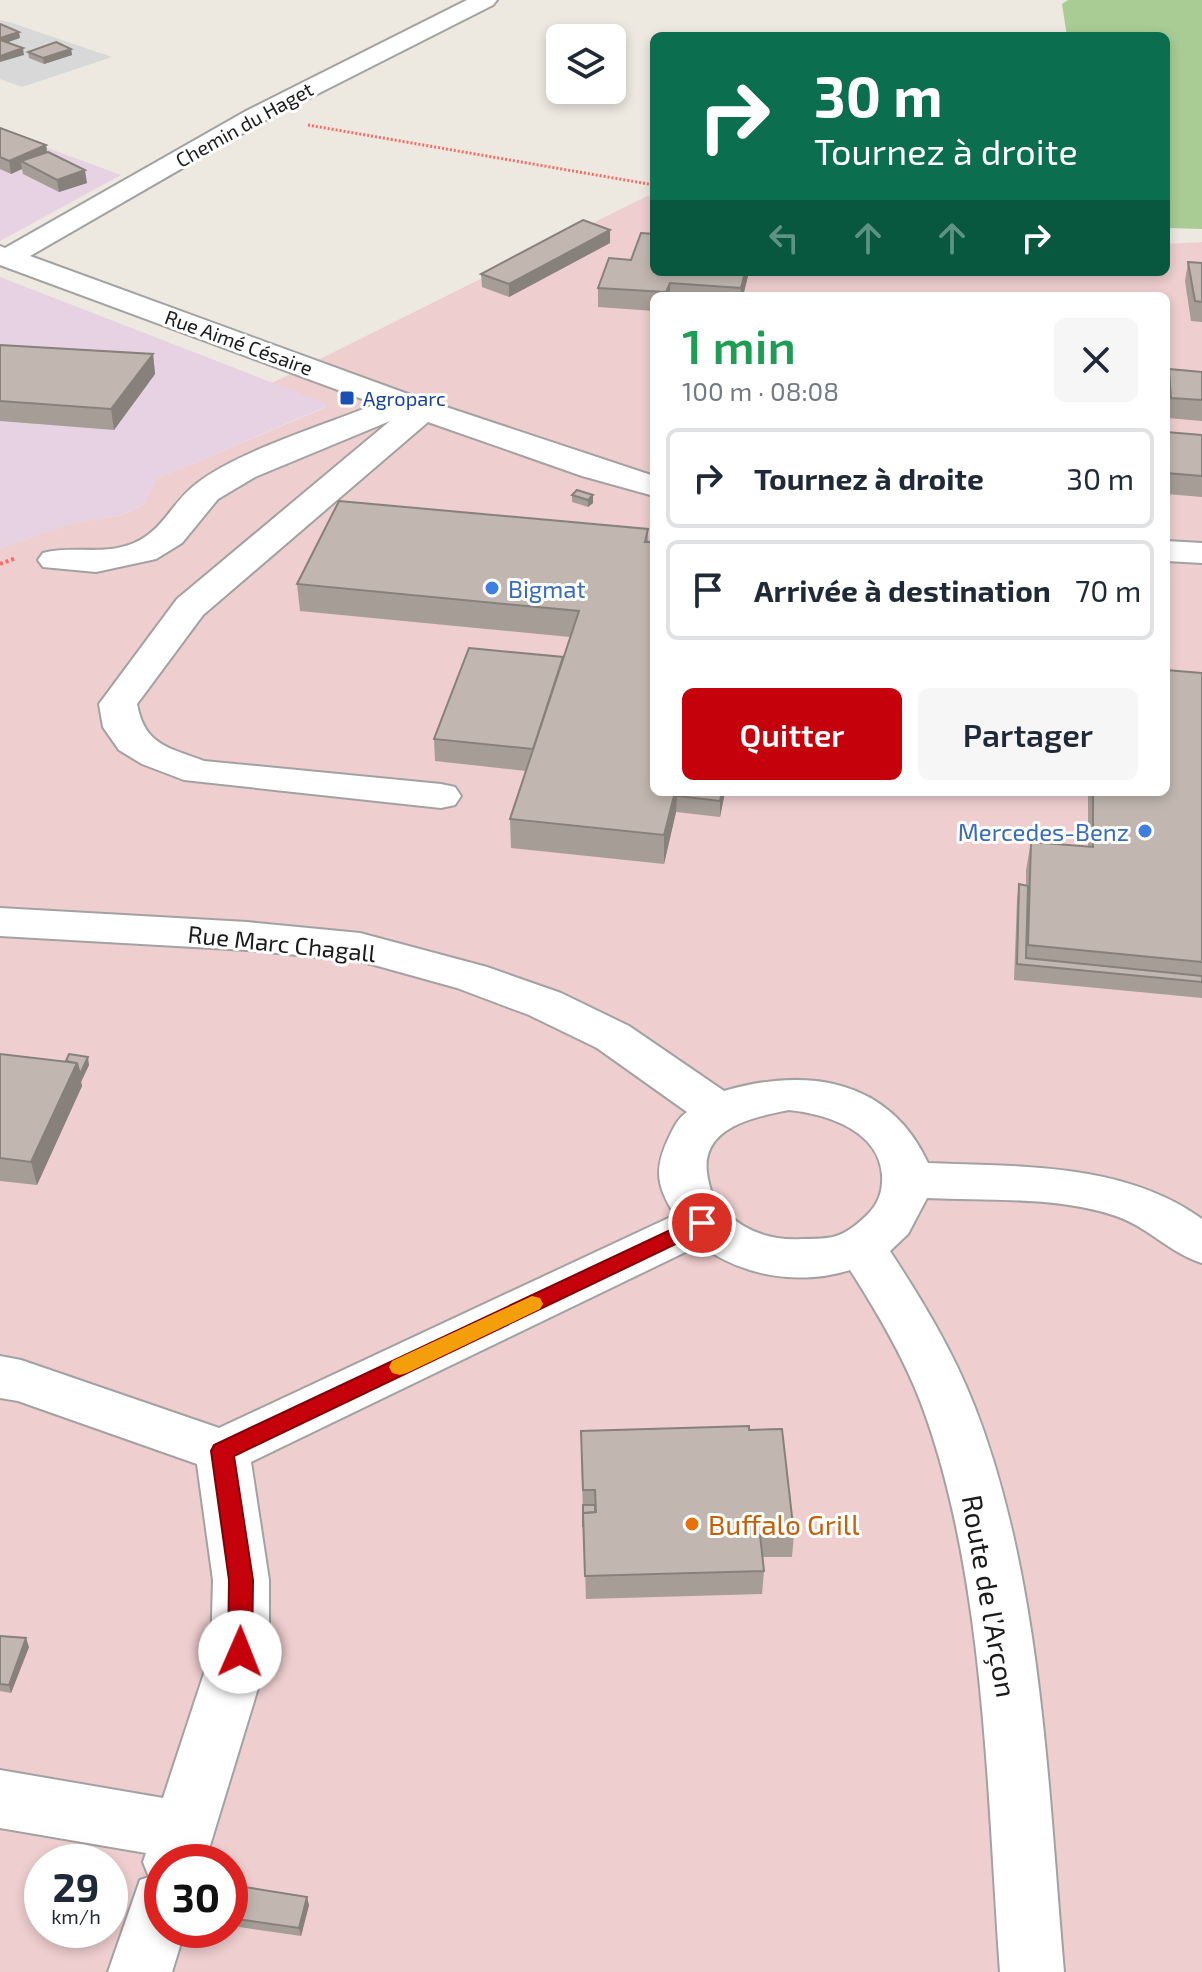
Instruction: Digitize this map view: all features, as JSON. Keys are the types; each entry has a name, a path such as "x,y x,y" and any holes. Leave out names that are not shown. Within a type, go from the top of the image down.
{"street":[{"name":"Chemin du Haget","path":"4,256 255,116 485,0"},
{"name":"Rue Aimé Césaire","path":"4,256 414,407 650,485"},
{"path":"55,560 96,562 144,552 170,536 206,492 243,470 414,407"},
{"path":"414,407 190,607 118,704 122,727 133,742 156,756 198,772 441,796"},
{"path":"1170,551 1202,553"},
{"name":"Rue Marc Chagall","path":"0,922 247,936 360,947 472,977 545,1004 613,1037 719,1111"},
{"path":"764,1095 802,1095 839,1102 870,1119 895,1143 904,1161 907,1180 905,1199 895,1217 881,1233 860,1246 834,1256 776,1258 748,1250 702,1223 682,1189 679,1171 690,1137 719,1111 764,1095"},
{"path":"907,1180 1057,1188 1111,1197 1156,1212 1202,1244"},
{"path":"0,1377 21,1381 222,1451 702,1223"},
{"name":"Route de l’Arçon","path":"860,1246 922,1346 933,1372 955,1426 987,1550 1009,1690 1032,1972"},
{"path":"180,1844 240,1652 241,1580 222,1451"},
{"path":"0,1799 168,1844"},
{"path":"140,1972 148,1948"}],"path":[{"path":"255,116 650,184"}],"shaded area":[{"path":"0,20 112,57 22,87 0,79"},
{"path":"0,128 15,136 121,175 0,241"},
{"path":"647,196 650,196 650,276 1170,276 1170,244 1202,242 1202,1972 0,1972 0,548 73,523 123,515 144,504 156,479 329,405 272,383"},
{"path":"0,277 330,405 156,479 144,504 122,515 73,523 0,548"}],"green space":[{"path":"1068,0 1202,0 1202,229 1170,228 1170,32 1066,32 1062,4"}],"building":[{"path":"0,24 19,32 0,38"},
{"path":"0,40 23,48 0,56"},
{"path":"56,42 71,49 43,58 28,52"},
{"path":"0,128 46,145 9,161 0,157"},
{"path":"48,152 85,170 57,180 21,161"},
{"path":"583,220 610,230 509,284 481,274"},
{"path":"641,233 650,234 650,276 744,276 741,288 670,283 666,292 598,288 609,258 631,260"},
{"path":"1188,262 1202,263 1202,302 1195,301"},
{"path":"0,345 153,354 111,409 0,401"},
{"path":"1170,369 1202,372 1202,400 1171,398"},
{"path":"1170,432 1202,435 1202,476 1170,473"},
{"path":"577,490 593,495 588,500 572,495"},
{"path":"339,501 648,529 645,542 650,542 650,796 674,796 664,835 510,819 579,611 297,584"},
{"path":"469,648 563,657 533,749 434,739"},
{"name":"Mercedes-Benz","path":"1170,670 1202,673 1202,962 1028,945 1031,842 1093,847 1093,796 1170,796"},
{"path":"677,796 721,796 720,801"},
{"path":"1019,884 1028,886 1026,958 1202,976 1202,982 1017,964"},
{"path":"0,1054 77,1063 31,1162 0,1158"},
{"path":"69,1054 88,1057 80,1074 77,1063 66,1061"},
{"name":"Buffalo Grill","path":"749,1426 749,1430 782,1429 794,1534 760,1535 764,1571 585,1576 583,1513 596,1512 595,1490 583,1490 581,1431"},
{"path":"583,1505 595,1505 595,1512 583,1513"},
{"path":"0,1636 26,1638 9,1685 0,1684"},
{"path":"248,1887 307,1897 299,1928 248,1921"}],"slow traffic":[{"path":"400,1367 532,1304"}],"place":[{"name":"Agroparc","path":"347,398"},
{"name":"Bigmat","path":"492,588"},
{"name":"Mercedes-Benz","path":"1145,831"},
{"name":"Buffalo Grill","path":"692,1524"}],"route":[{"path":"240,1652 241,1580 222,1451 702,1223"}]}
